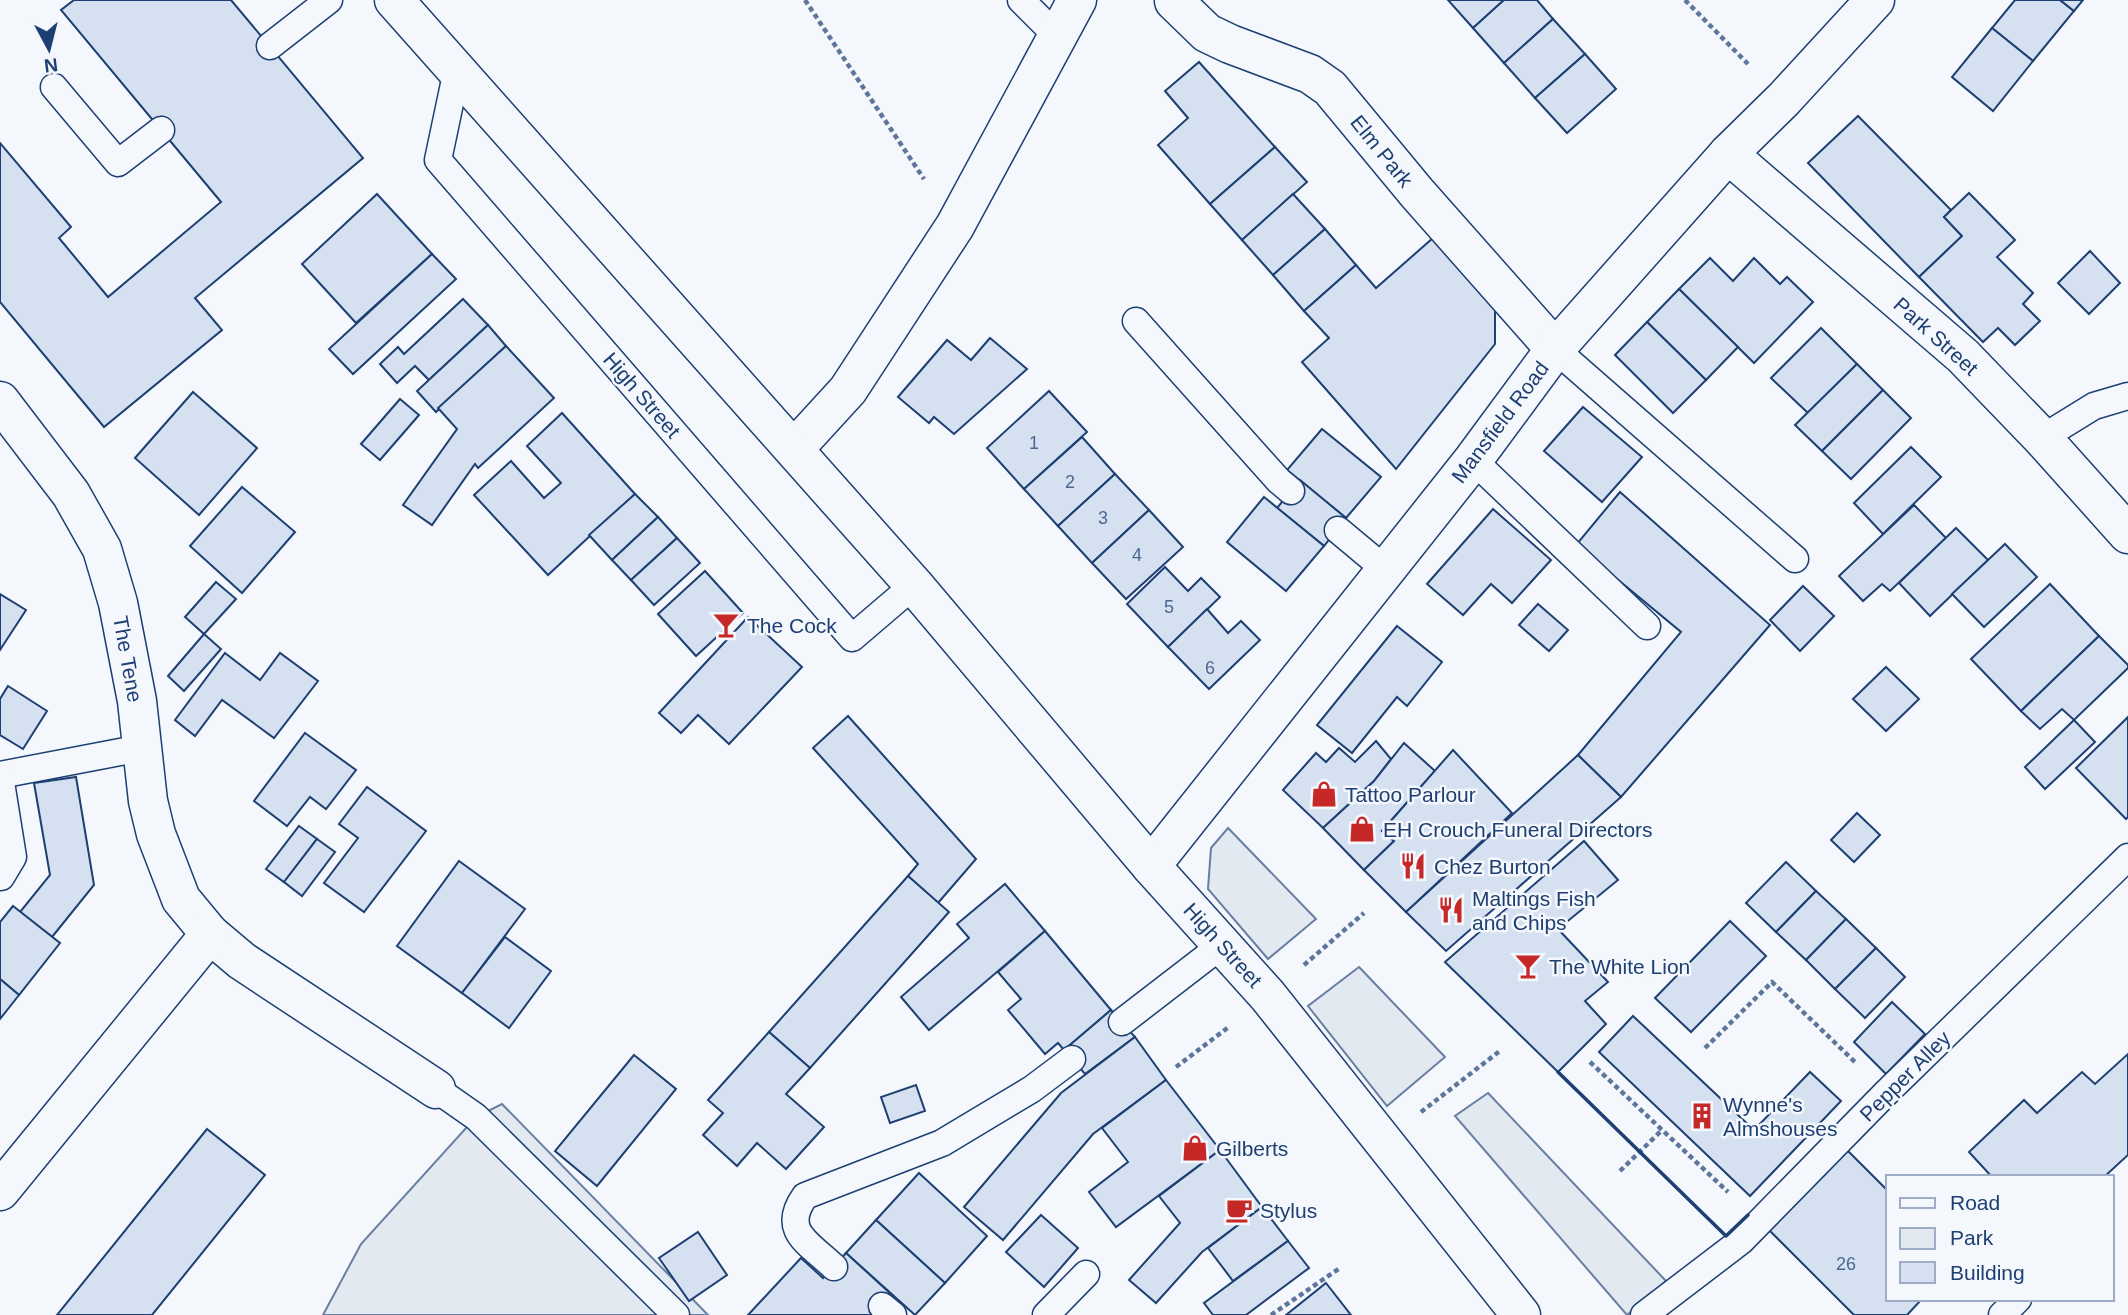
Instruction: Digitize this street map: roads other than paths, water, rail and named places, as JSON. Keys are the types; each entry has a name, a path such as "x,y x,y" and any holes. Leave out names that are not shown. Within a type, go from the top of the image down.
{"street":[{"name":"High Street","path":"394,0 914,585 1151,866 1268,996 1521,1315"},
{"path":"794,449 848,390 955,226 1077,0"},
{"name":"Mansfield Road","path":"1151,866 1473,460 1555,349 1728,154 1784,99 1875,0"},
{"name":"Elm Park","path":"1174,1 1207,33 1310,74 1330,88 1417,193 1555,349"},
{"name":"Park Street","path":"1728,154 1963,356 2042,438 2128,534"},
{"name":"The Tene","path":"0,401 71,494 102,549 118,603 137,701 141,748 156,834 181,899 210,934 242,961 436,1089"},
{"path":"0,1191 210,934"}],"lane":[{"path":"270,46 329,0"},
{"path":"1021,0 1058,37"},
{"name":"High Street","path":"457,70 438,160 852,638 914,585"},
{"path":"54,87 118,163 161,130"},
{"path":"1136,321 1279,481 1291,491"},
{"path":"1555,349 1795,559"},
{"path":"2042,438 2094,405 2128,396"},
{"path":"1473,460 1647,626"},
{"path":"1338,530 1386,570"},
{"path":"1,877 13,857 0,776 141,748"},
{"name":"Pepper Alley","path":"1644,1315 1741,1241 1886,1093 2128,857"},
{"path":"1122,1023 1222,945"},
{"path":"834,1267 798,1233 794,1222 796,1209 806,1196 942,1143 1032,1089 1072,1059"},
{"path":"436,1089 476,1117 676,1315"},
{"path":"1046,1315 1086,1274"},
{"path":"2002,1315 2016,1301"}],"place":[{"name":"The Cock","path":"726,625"},
{"name":"Tattoo Parlour","path":"1324,794"},
{"name":"EH Crouch Funeral Directors","path":"1362,829"},
{"name":"Chez Burton","path":"1413,866"},
{"name":"Maltings Fish and Chips","path":"1451,910"},
{"name":"The White Lion","path":"1528,966"},
{"name":"Wynne's Almshouses","path":"1702,1116"},
{"name":"Gilberts","path":"1195,1148"},
{"name":"Stylus","path":"1239,1210"}]}
